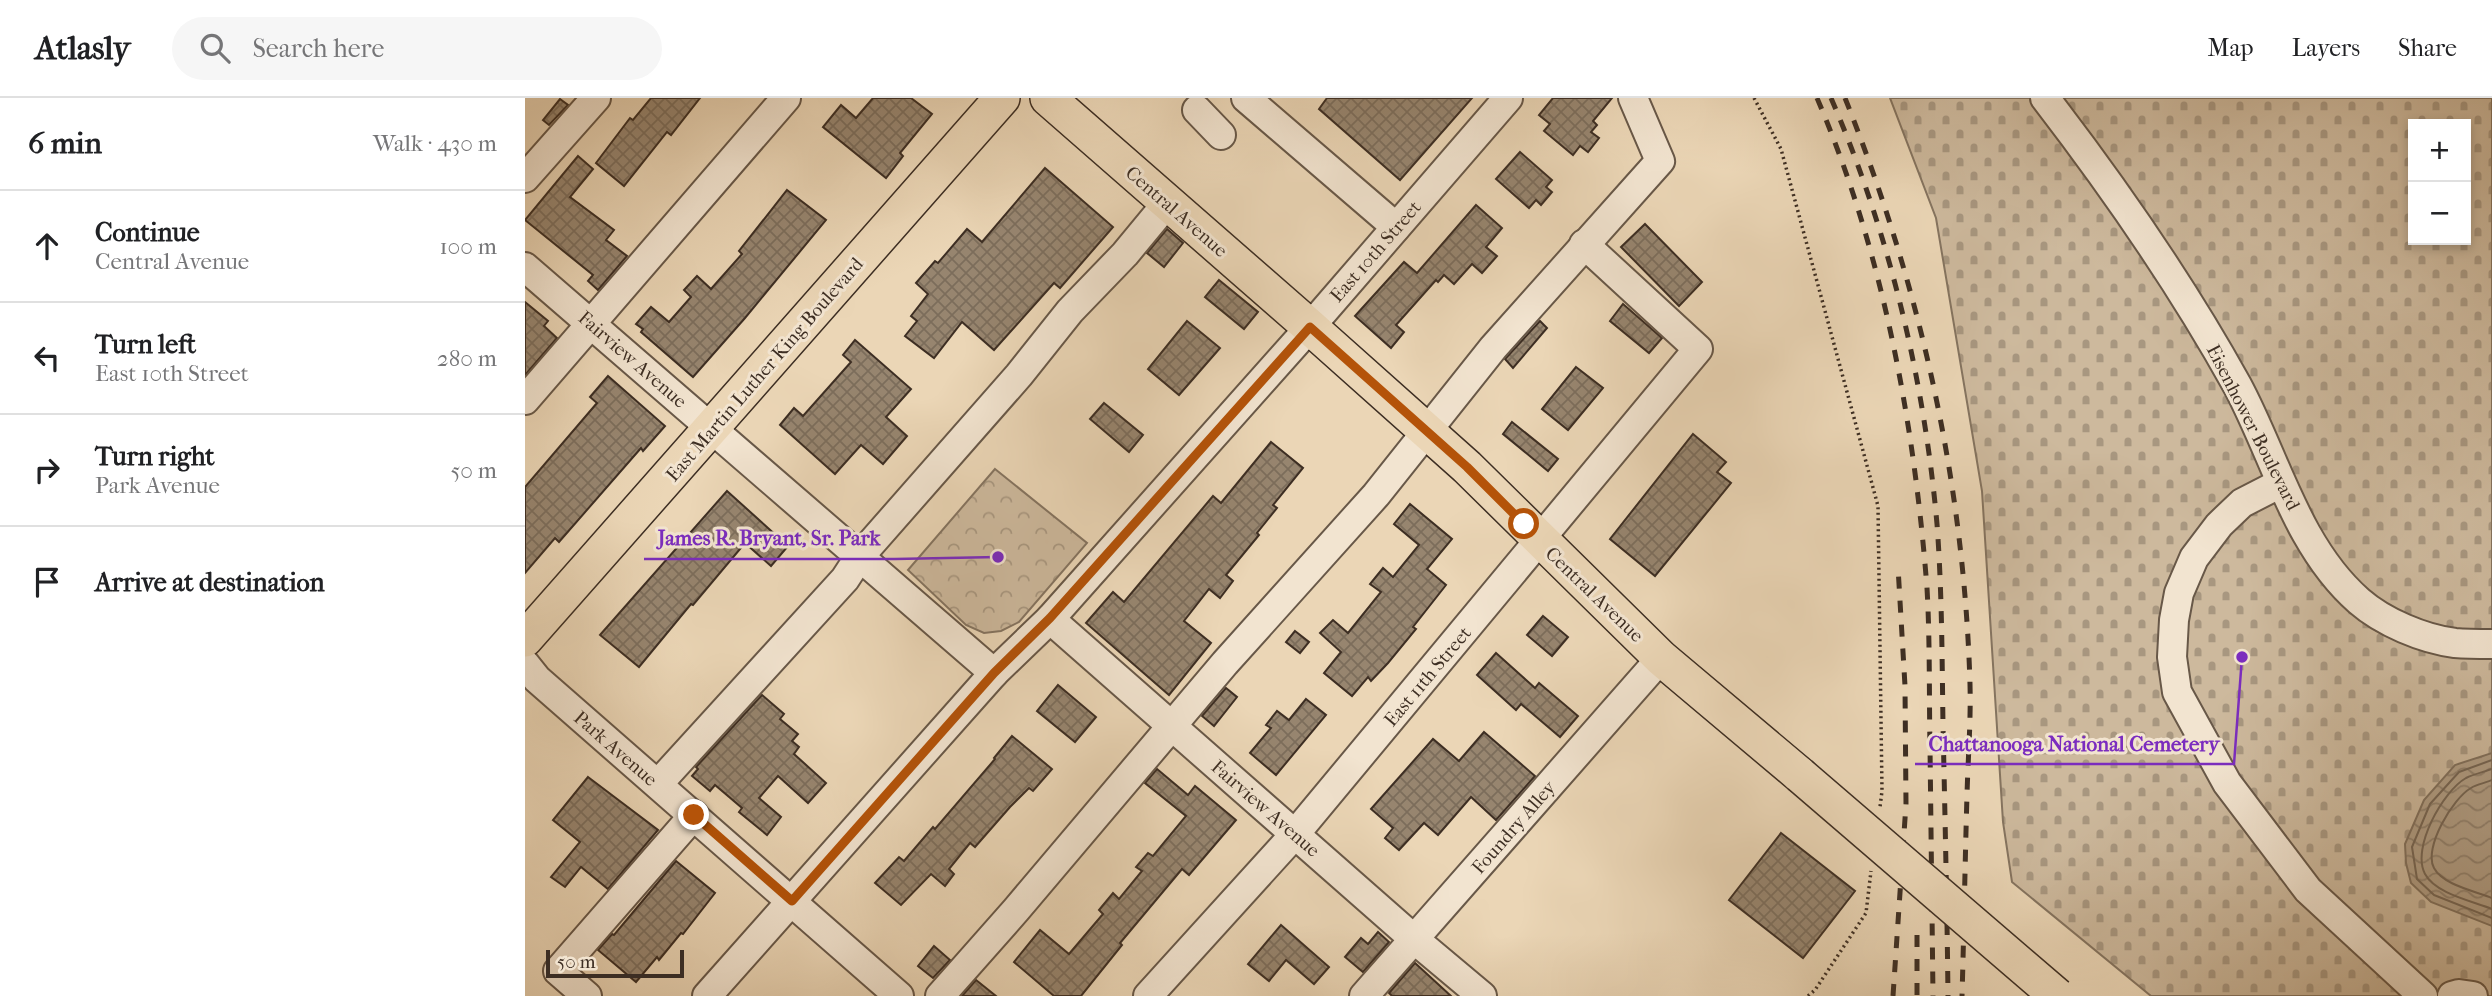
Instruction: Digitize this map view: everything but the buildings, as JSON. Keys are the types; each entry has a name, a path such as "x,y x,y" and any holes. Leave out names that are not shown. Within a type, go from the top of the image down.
{"main road":[{"name":"East Martin Luther King Boulevard","path":"525,639 1002,98"},
{"name":"Central Avenue","path":"1048,98 1467,467 1661,658 2057,996"}],"street":[{"path":"525,178 596,98"},
{"path":"525,400 786,98"},
{"path":"1246,98 1397,226"},
{"name":"East 10th Street","path":"707,996 994,673 1050,618 1310,327 1508,98"},
{"path":"940,996 1225,663 1376,495 1493,348 1660,161 1633,98"},
{"name":"Eisenhower Boulevard","path":"2045,98 2101,171 2184,294 2238,388 2307,533 2337,578 2360,602 2396,626 2453,643 2492,644"},
{"path":"1196,102 1221,135"},
{"path":"658,784 845,579 860,556 1168,202"},
{"name":"East 11th Street","path":"1149,996 1295,834 1697,349 1584,244"},
{"name":"Fairview Avenue","path":"525,267 994,673"},
{"path":"2281,482 2242,503 2219,525 2194,558 2179,593 2174,620 2172,657 2177,692 2227,783 2308,890 2423,996"},
{"name":"Fairview Avenue","path":"1050,618 1482,996"},
{"name":"Foundry Alley","path":"1364,996 1661,658"},
{"name":"Park Avenue","path":"525,664 537,679 899,996"},
{"path":"587,996 558,971 694,815"},
{"path":"2452,996 2473,996"}],"path":[{"path":"1754,98 1781,149 1878,506 1882,791 1878,818"},
{"path":"1808,996 1815,990 1866,912 1873,859"}],"green space":[{"path":"1890,98 2492,98 2492,996 2151,996 2012,882 2003,822 1982,491 1936,218"},
{"path":"995,469 1087,543 1019,622 1001,631 984,633 966,625 908,570"}],"water":[{"path":"2492,753 2492,926 2431,902 2411,883 2405,844 2424,800 2455,765"}],"railway":[{"path":"1817,98 1840,156 1877,277 1892,338 1914,463 1928,608 1933,996"},
{"path":"1831,98 1852,149 1887,253 1913,360 1931,469 1941,599 1948,996"},
{"path":"1845,98 1872,169 1916,313 1948,459 1958,533 1966,608 1970,698 1962,996"},
{"path":"1893,996 1906,804 1905,686 1898,567"},
{"path":"1917,935 1917,996"}],"place":[{"name":"James R. Bryant, Sr. Park","path":"998,557"},
{"name":"Chattanooga National Cemetery","path":"2242,657"}],"route":[{"path":"694,815 792,901 994,673 1050,618 1310,327 1467,467 1524,524"}]}
